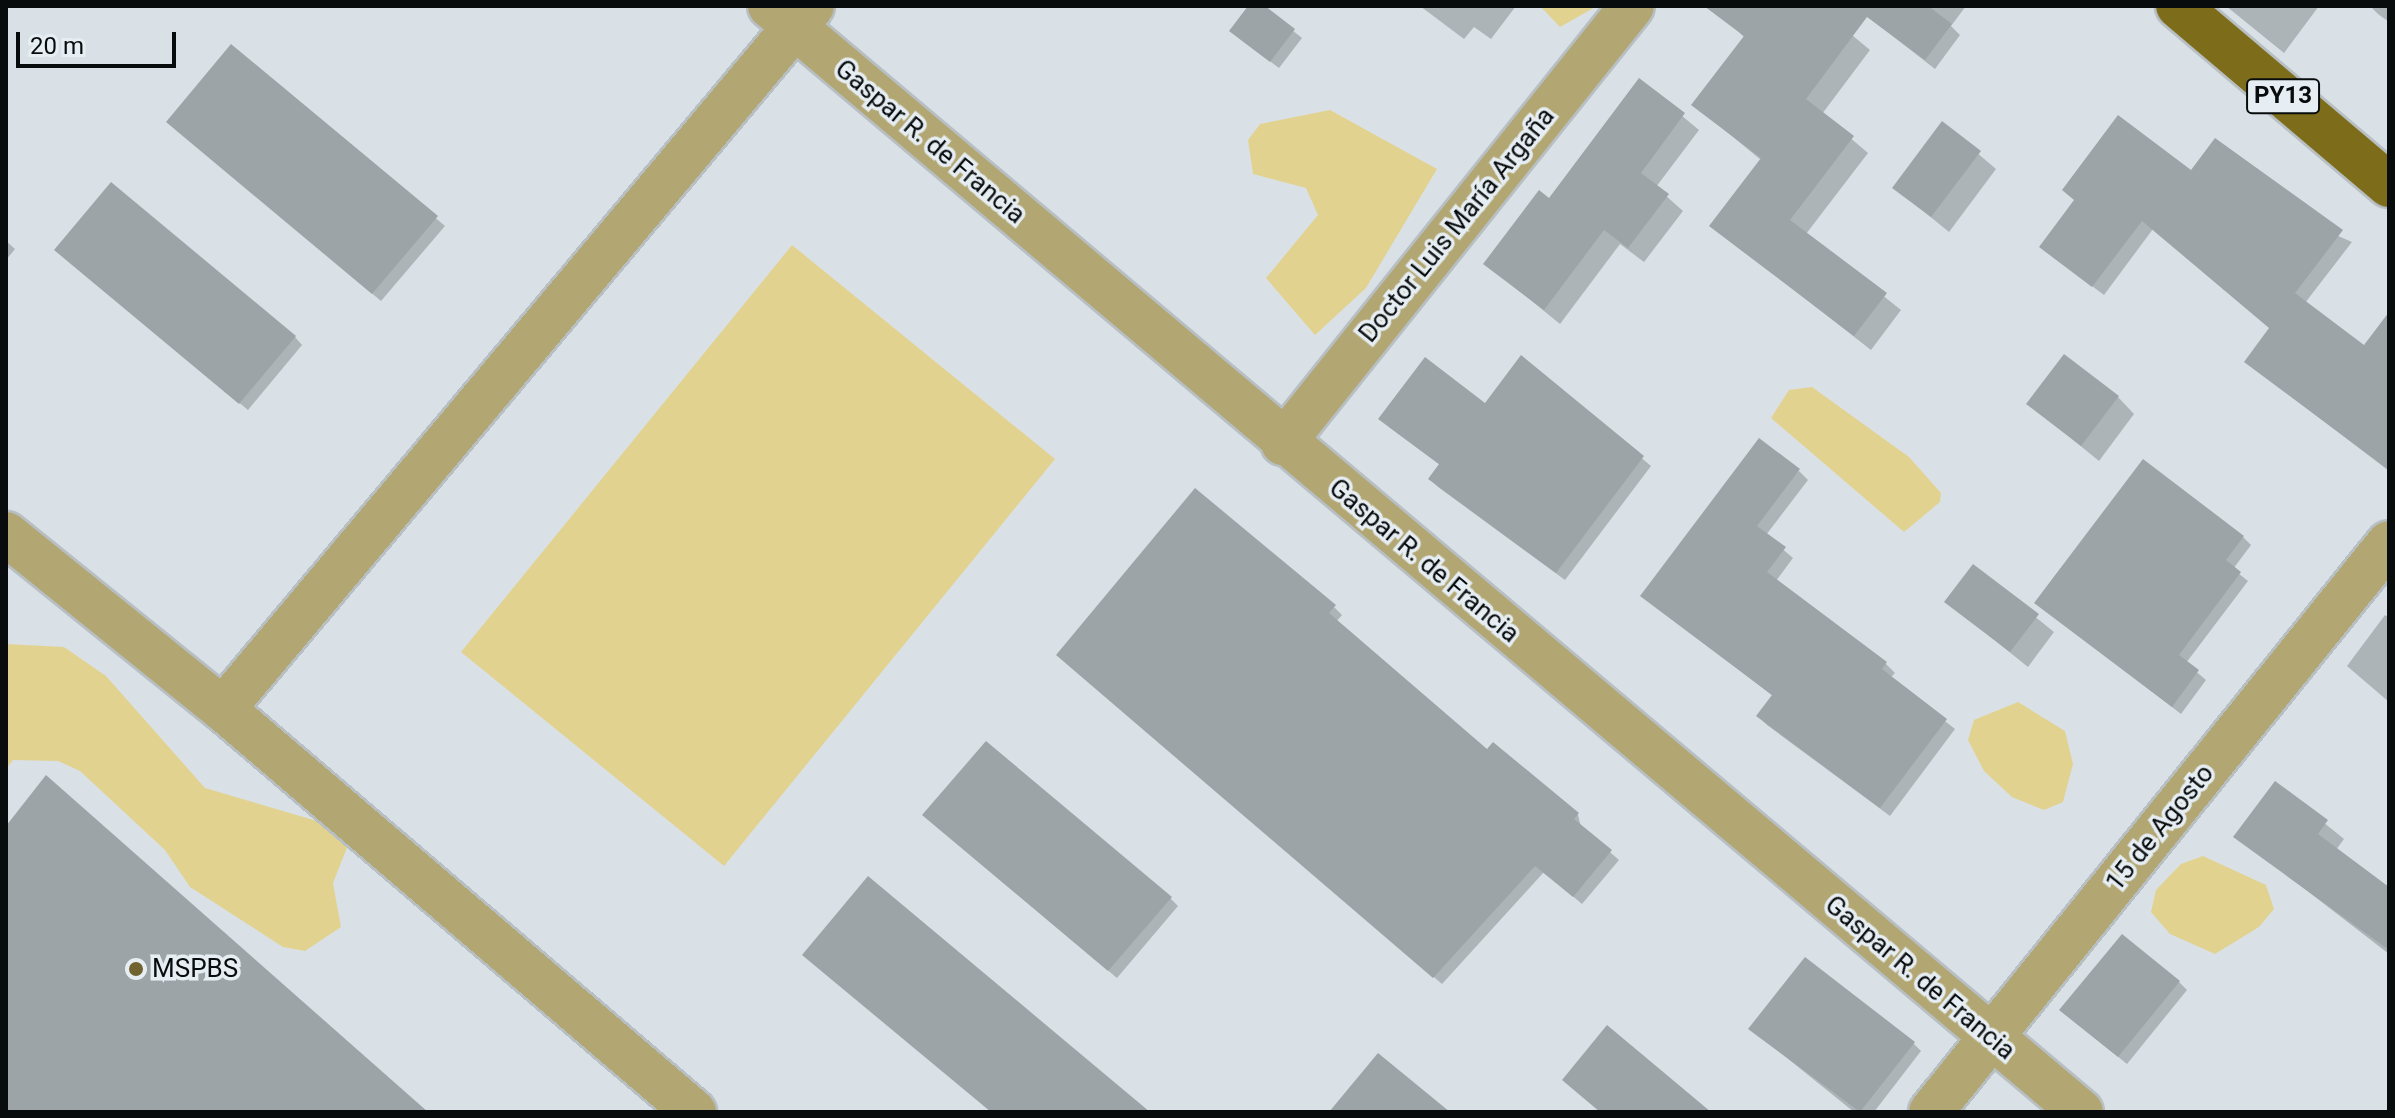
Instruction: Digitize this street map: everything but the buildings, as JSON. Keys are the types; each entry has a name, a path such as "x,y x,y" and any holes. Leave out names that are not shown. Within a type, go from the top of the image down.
{"highway":[{"name":"PY13","path":"2178,6 2389,185"}],"street":[{"name":"Doctor Luis María Argaña","path":"1283,443 1632,6"},
{"name":"Gaspar R. de Francia","path":"792,13 1283,443 2081,1112"},
{"path":"223,709 792,13"},
{"name":"15 de Agosto","path":"1931,1112 2389,543"},
{"path":"12,552 223,709 694,1112"}],"shaded area":[{"path":"1542,6 1597,6 1560,27 1541,7"},
{"path":"1330,110 1437,169 1366,288 1315,335 1266,278 1318,215 1306,188 1253,174 1248,140 1260,124"},
{"path":"792,245 1055,459 724,866 461,652"},
{"path":"1812,387 1909,457 1941,493 1940,502 1904,532 1771,418 1789,390"},
{"path":"6,644 64,647 106,676 205,788 334,826 348,845 333,883 341,927 305,951 283,947 190,887 165,850 80,771 58,761 13,760 6,769"},
{"path":"2018,702 2065,731 2073,764 2063,802 2044,810 2012,797 1984,771 1968,740 1974,720"},
{"path":"2203,856 2266,885 2274,909 2259,927 2215,954 2170,934 2151,912 2156,890 2181,864"}],"place":[{"name":"MSPBS","path":"136,969"}]}
